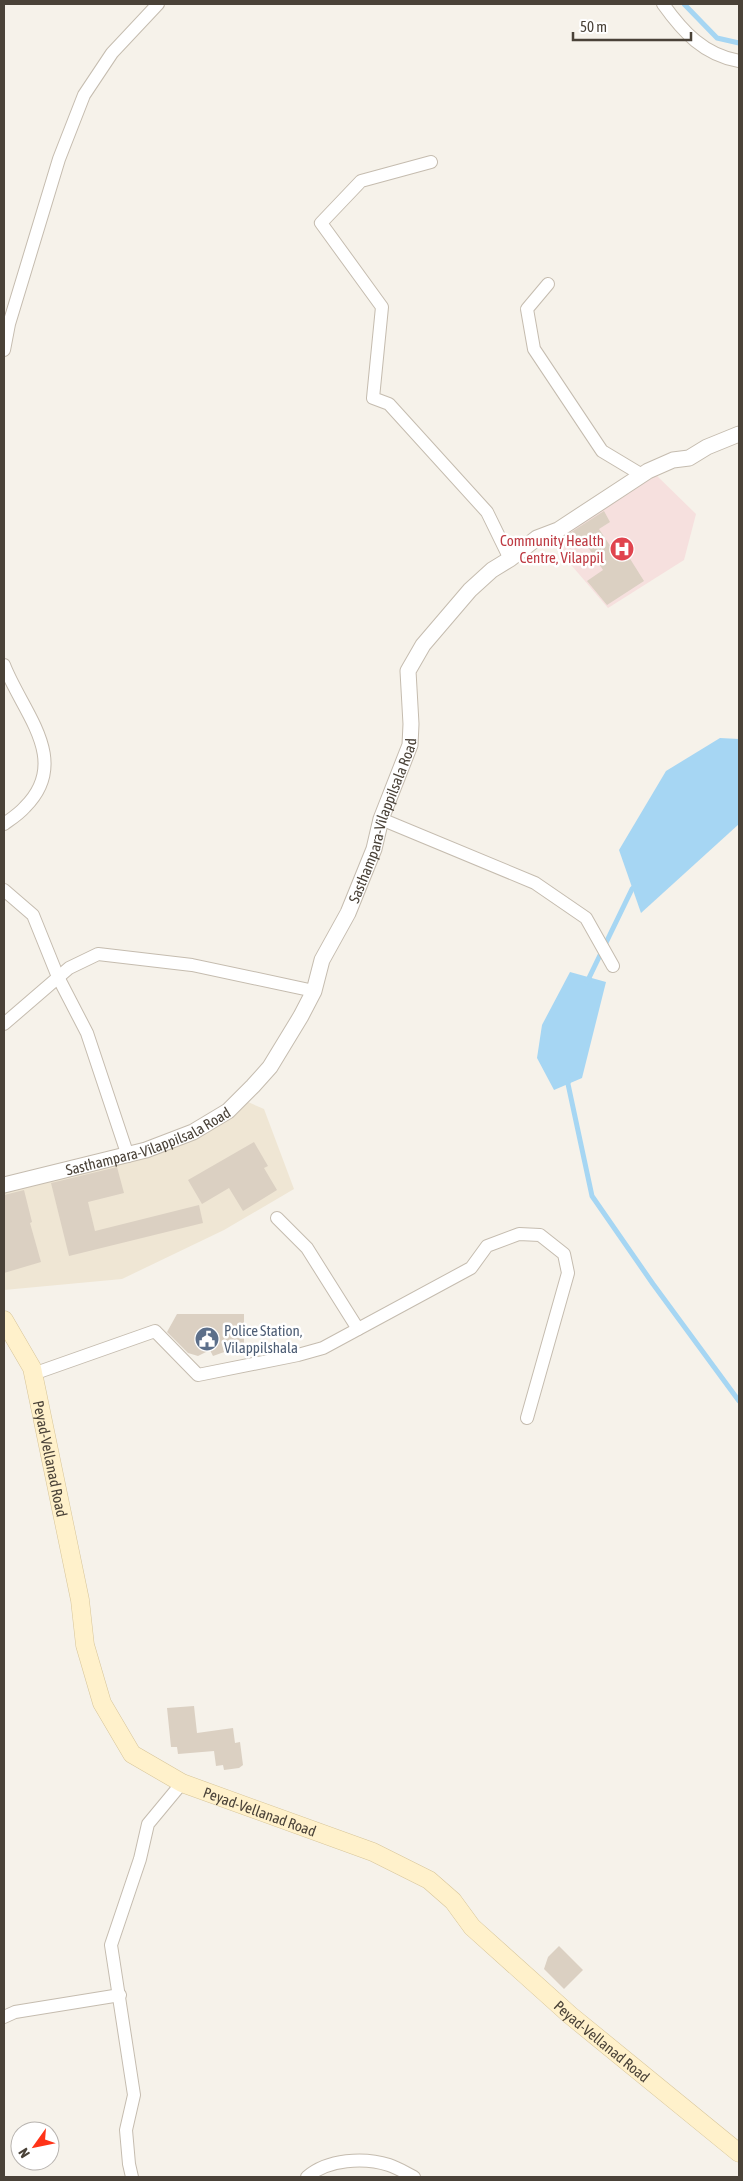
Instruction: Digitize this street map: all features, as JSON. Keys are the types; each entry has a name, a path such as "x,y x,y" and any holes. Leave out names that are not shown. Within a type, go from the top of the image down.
{"main road":[{"name":"Peyad-Vellanad Road","path":"4,1320 34,1374 80,1600 85,1646 102,1703 132,1754 182,1784 373,1852 429,1880 453,1901 472,1927 570,2015 739,2153"}],"street":[{"path":"4,350 6,323 59,160 84,95 112,53 158,4"},
{"path":"662,4 703,48 724,58 739,61"},
{"path":"431,162 361,181 321,223 382,307 373,398 389,404 487,512 510,559"},
{"path":"548,284 527,309 534,349 602,451 642,475"},
{"name":"Sasthampara-Vilappilsala Road","path":"4,1185 128,1156 193,1132 228,1111 270,1067 301,1016 314,991 322,960 356,893 374,849 382,819 410,745 408,671 423,645 470,590 492,570 537,538 558,530 642,475 673,460 690,458 707,447 739,434"},
{"path":"4,665 17,695 29,713 45,753 44,776 38,790 25,807 4,824"},
{"path":"382,819 535,883 586,918 613,966"},
{"path":"4,890 34,915 58,977 87,1033 128,1156"},
{"path":"4,1024 69,968 98,954 192,965 314,991"},
{"path":"277,1218 307,1248 358,1329"},
{"path":"34,1374 154,1330 198,1375 298,1355 323,1348 471,1268 487,1246 519,1234 540,1235 564,1254 568,1272 527,1418"},
{"path":"132,2177 126,2130 134,2094 111,1945 140,1859 148,1824 182,1784"},
{"path":"4,2017 15,2012 120,1994"},
{"path":"307,2177 312,2172 335,2162 372,2162 390,2166 414,2177"}],"shaded area":[{"name":"Community Health Centre, Vilappil","path":"653,472 696,514 684,560 608,608 549,539"},
{"path":"248,1102 264,1109 294,1189 224,1230 122,1279 4,1290 4,1189 124,1162"}],"water":[{"path":"720,738 739,739 739,824 641,913 619,850 666,771"},
{"path":"570,972 606,982 582,1078 554,1090 537,1058 542,1025"}],"building":[{"path":"604,511 610,522 599,529 619,559 627,554 644,581 607,605 587,581 603,570 584,541 573,548 565,536"},
{"path":"254,1142 268,1166 264,1168 277,1190 243,1211 229,1188 202,1204 188,1180"},
{"path":"117,1167 124,1193 88,1202 95,1231 199,1205 203,1223 69,1256 51,1183"},
{"path":"24,1190 32,1222 30,1223 41,1262 4,1273 4,1195"},
{"name":"Police Station, Vilappilshala","path":"177,1314 244,1314 244,1345 213,1356 210,1350 198,1356 188,1353 167,1332"},
{"path":"194,1706 197,1733 233,1728 235,1743 240,1742 243,1765 239,1768 224,1770 223,1765 216,1766 214,1751 178,1754 177,1747 171,1747 167,1708"},
{"path":"559,1946 583,1970 564,1989 544,1969 548,1957"}],"waterway":[{"path":"684,4 717,38 739,43"},
{"path":"587,982 632,889 636,885"},
{"path":"569,1079 568,1084 592,1196 653,1284 739,1401"}],"place":[{"name":"Community Health Centre, Vilappil","path":"622,549"},
{"name":"Police Station, Vilappilshala","path":"207,1339"}]}
